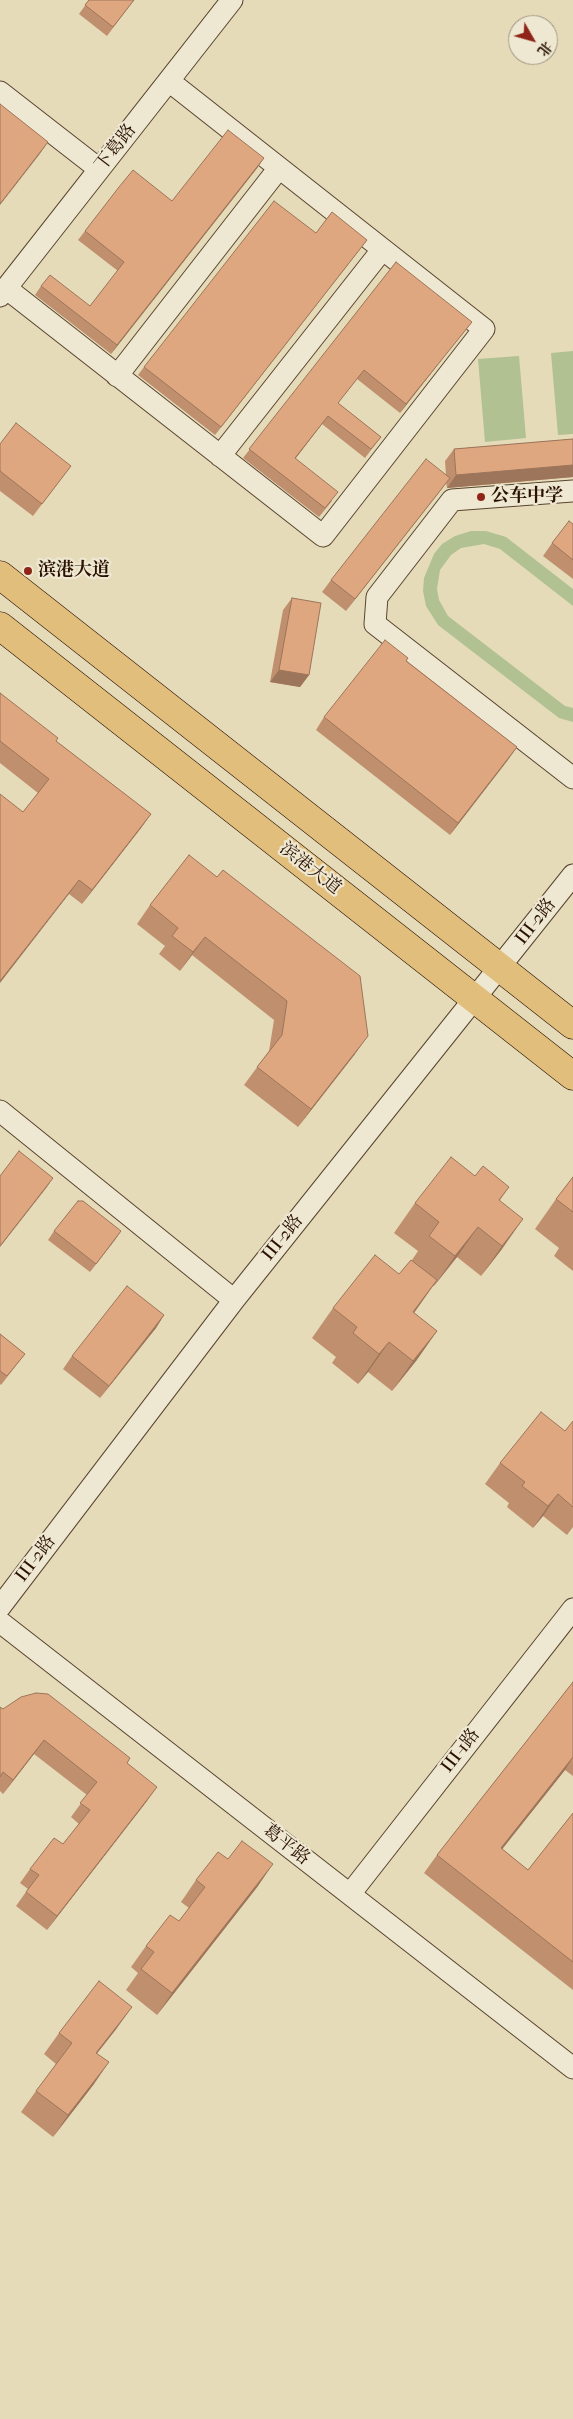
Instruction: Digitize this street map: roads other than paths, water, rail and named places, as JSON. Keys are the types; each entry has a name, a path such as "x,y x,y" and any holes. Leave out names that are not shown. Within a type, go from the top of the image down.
{"main road":[{"path":"0,575 573,1025"},
{"name":"滨港大道","path":"0,626 573,1076"}],"street":[{"name":"下葛路","path":"3,292 232,0"},
{"path":"3,292 117,376 323,536 484,330 169,81"},
{"path":"0,92 100,169"},
{"path":"117,376 279,168"},
{"path":"220,456 382,250"},
{"path":"573,491 452,500 377,597 375,624 573,778"},
{"name":"III-2路","path":"0,1607 234,1300 476,1000 573,875"},
{"path":"0,1111 234,1300"},
{"name":"III-1路","path":"350,1894 573,1609"},
{"name":"葛平路","path":"0,1622 573,2068"}],"place":[{"name":"公车中学","path":"481,497"},
{"name":"滨港大道","path":"28,571"}]}
